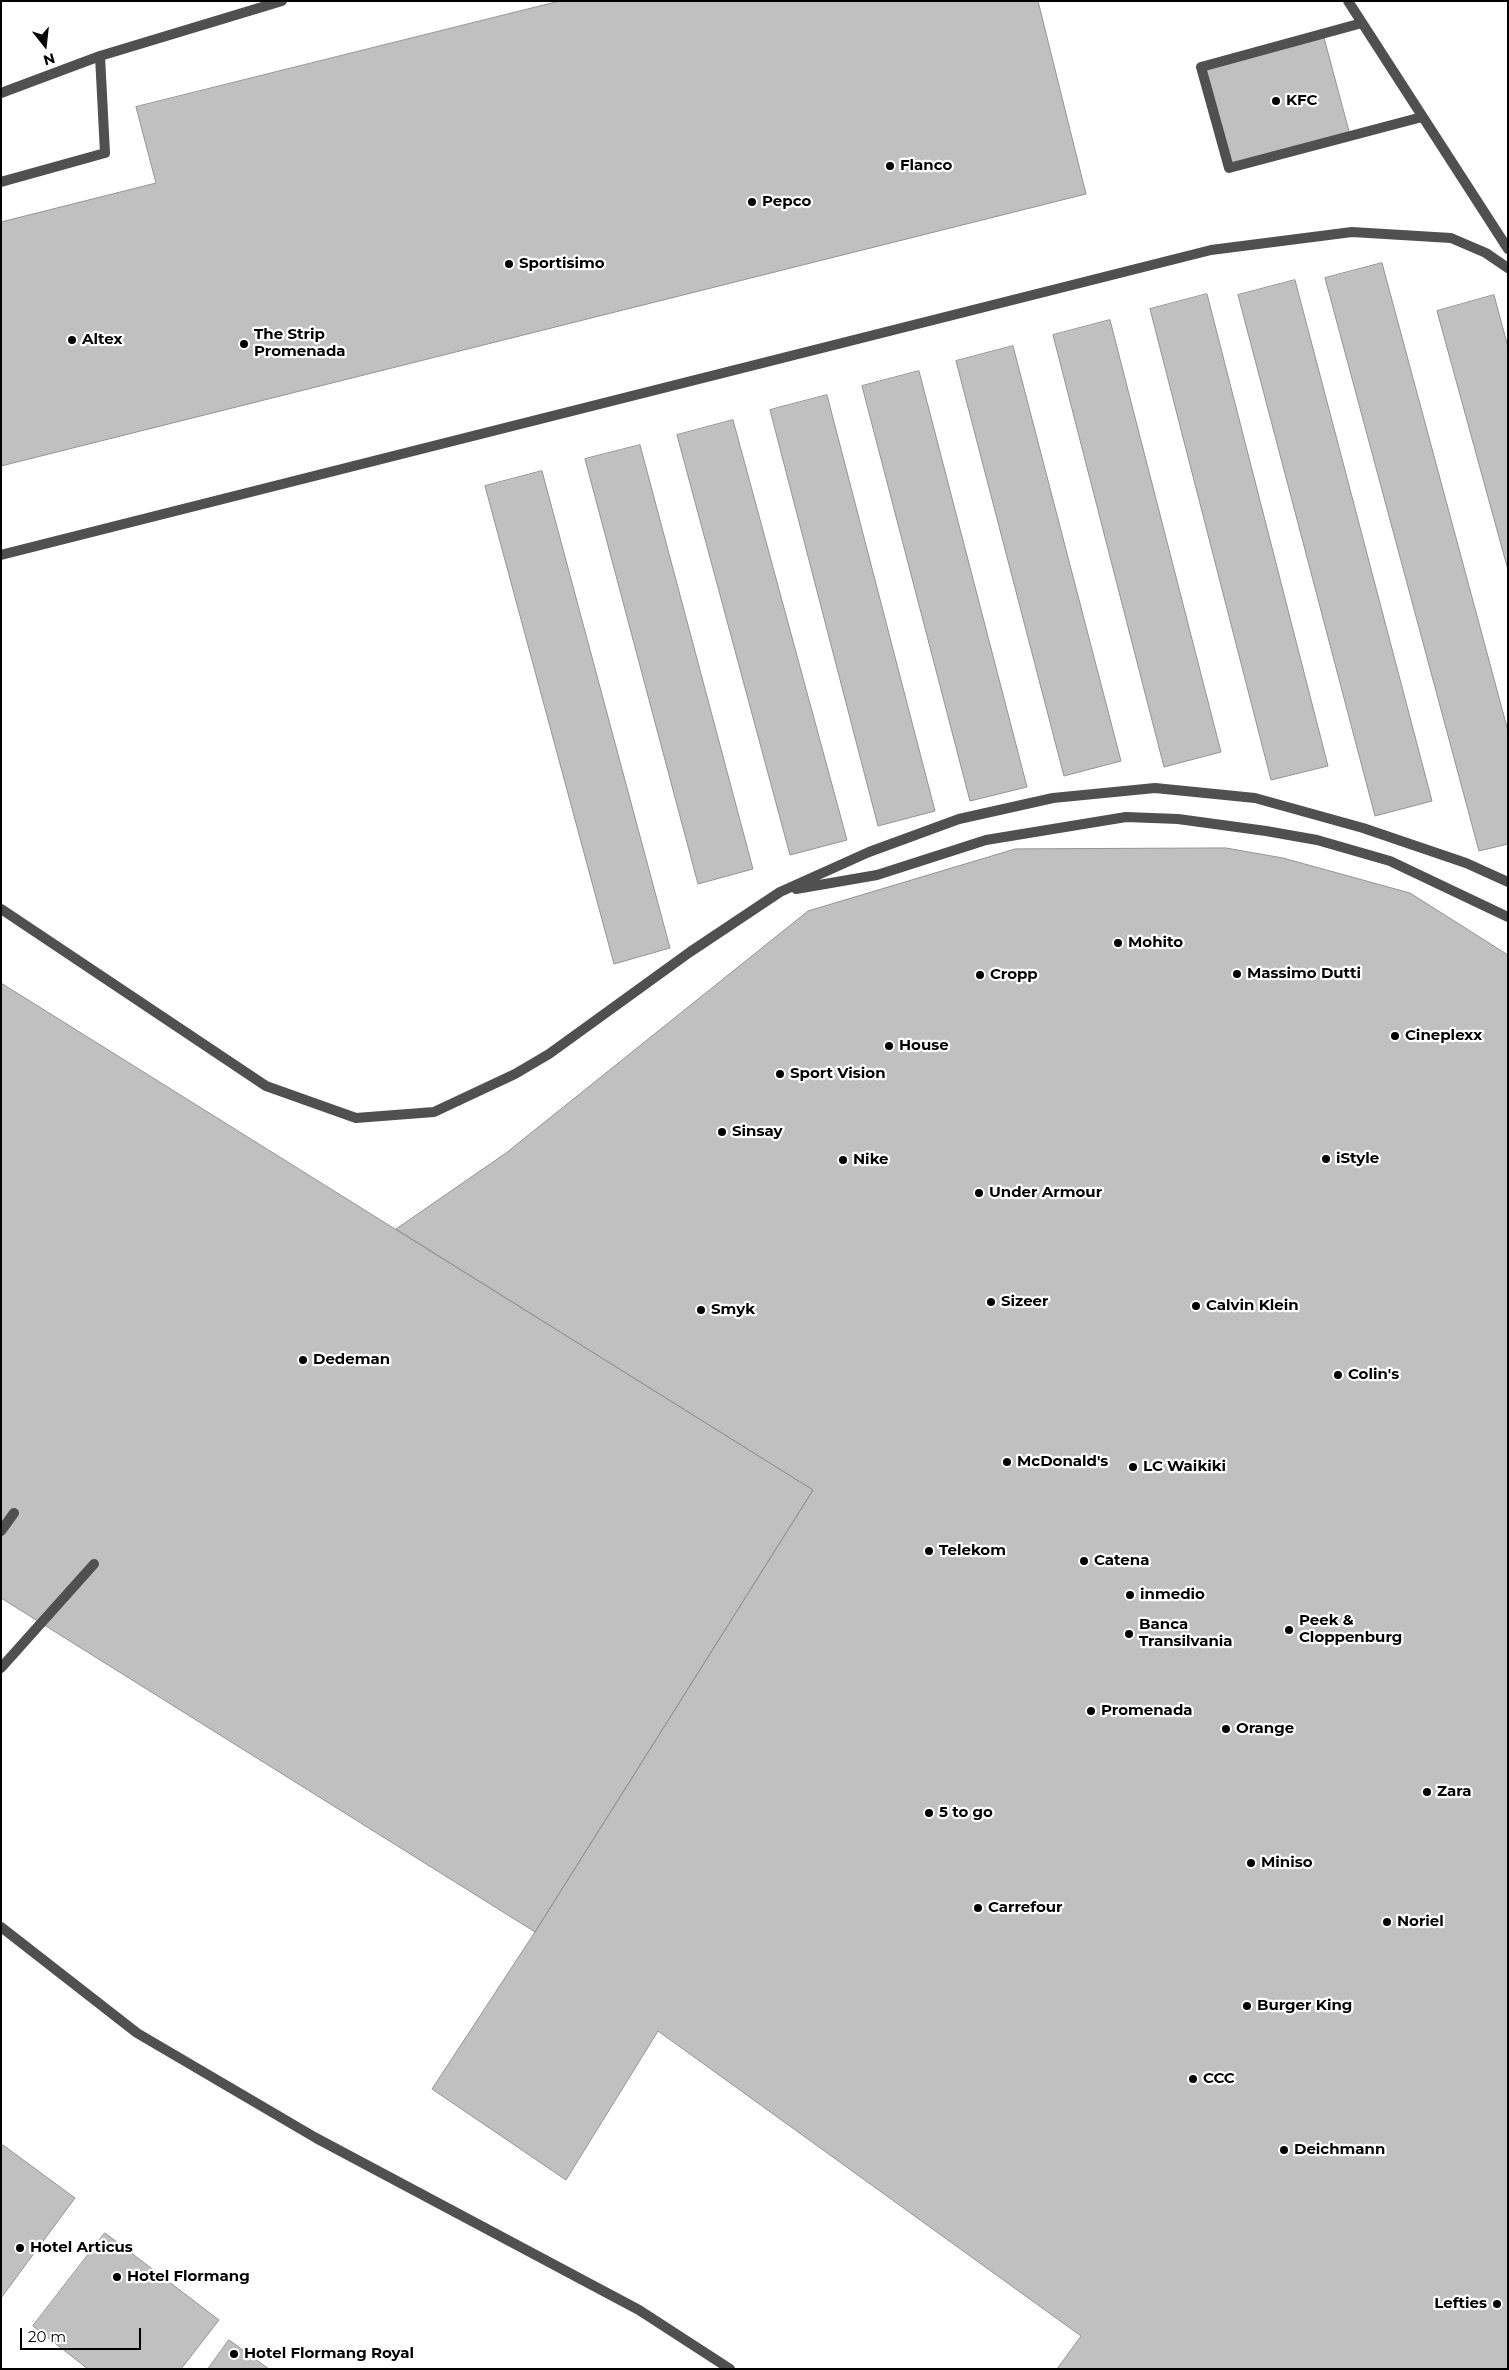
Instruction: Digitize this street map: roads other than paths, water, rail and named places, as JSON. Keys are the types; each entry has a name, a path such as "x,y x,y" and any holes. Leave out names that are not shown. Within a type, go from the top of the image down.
{"lane":[{"path":"1,93 100,56 282,1"},
{"path":"1348,1 1508,249"},
{"path":"1362,23 1202,67 1229,168 1422,116"},
{"path":"1,182 105,153 100,56"},
{"path":"1,555 1211,250 1352,232 1370,233 1451,238 1486,253 1508,268"},
{"path":"1,908 266,1086 356,1118 434,1112 515,1074 549,1054 690,952 780,892 869,852 959,819 1053,798 1154,788 1255,798 1363,828 1466,862 1508,882"},
{"path":"780,892 877,875 986,840 1126,817 1178,819 1266,830 1317,840 1390,861 1508,917"},
{"path":"1,1531 14,1513"},
{"path":"1,1668 94,1564"},
{"path":"1,1927 137,2033 316,2138 639,2310 730,2369"}],"place":[{"name":"KFC","path":"1276,101"},
{"name":"Flanco","path":"890,166"},
{"name":"Pepco","path":"752,202"},
{"name":"Sportisimo","path":"509,264"},
{"name":"Altex","path":"72,340"},
{"name":"The Strip Promenada","path":"244,344"},
{"name":"Mohito","path":"1118,943"},
{"name":"Massimo Dutti","path":"1237,974"},
{"name":"Cropp","path":"980,975"},
{"name":"Cineplexx","path":"1395,1036"},
{"name":"House","path":"889,1046"},
{"name":"Sport Vision","path":"780,1074"},
{"name":"Sinsay","path":"722,1132"},
{"name":"iStyle","path":"1326,1159"},
{"name":"Nike","path":"843,1160"},
{"name":"Under Armour","path":"979,1193"},
{"name":"Sizeer","path":"991,1302"},
{"name":"Calvin Klein","path":"1196,1306"},
{"name":"Smyk","path":"701,1310"},
{"name":"Dedeman","path":"303,1360"},
{"name":"Colin's","path":"1338,1375"},
{"name":"McDonald's","path":"1007,1462"},
{"name":"LC Waikiki","path":"1133,1467"},
{"name":"Telekom","path":"929,1551"},
{"name":"Catena","path":"1084,1561"},
{"name":"inmedio","path":"1130,1595"},
{"name":"Peek & Cloppenburg","path":"1289,1630"},
{"name":"Banca Transilvania","path":"1129,1634"},
{"name":"Promenada","path":"1091,1711"},
{"name":"Orange","path":"1226,1729"},
{"name":"Zara","path":"1427,1792"},
{"name":"5 to go","path":"929,1813"},
{"name":"Miniso","path":"1251,1863"},
{"name":"Carrefour","path":"978,1908"},
{"name":"Noriel","path":"1387,1922"},
{"name":"Burger King","path":"1247,2006"},
{"name":"CCC","path":"1193,2079"},
{"name":"Deichmann","path":"1284,2150"},
{"name":"Hotel Articus","path":"20,2248"},
{"name":"Hotel Flormang","path":"117,2277"},
{"name":"Lefties","path":"1497,2304"},
{"name":"Hotel Flormang Royal","path":"234,2354"}]}
